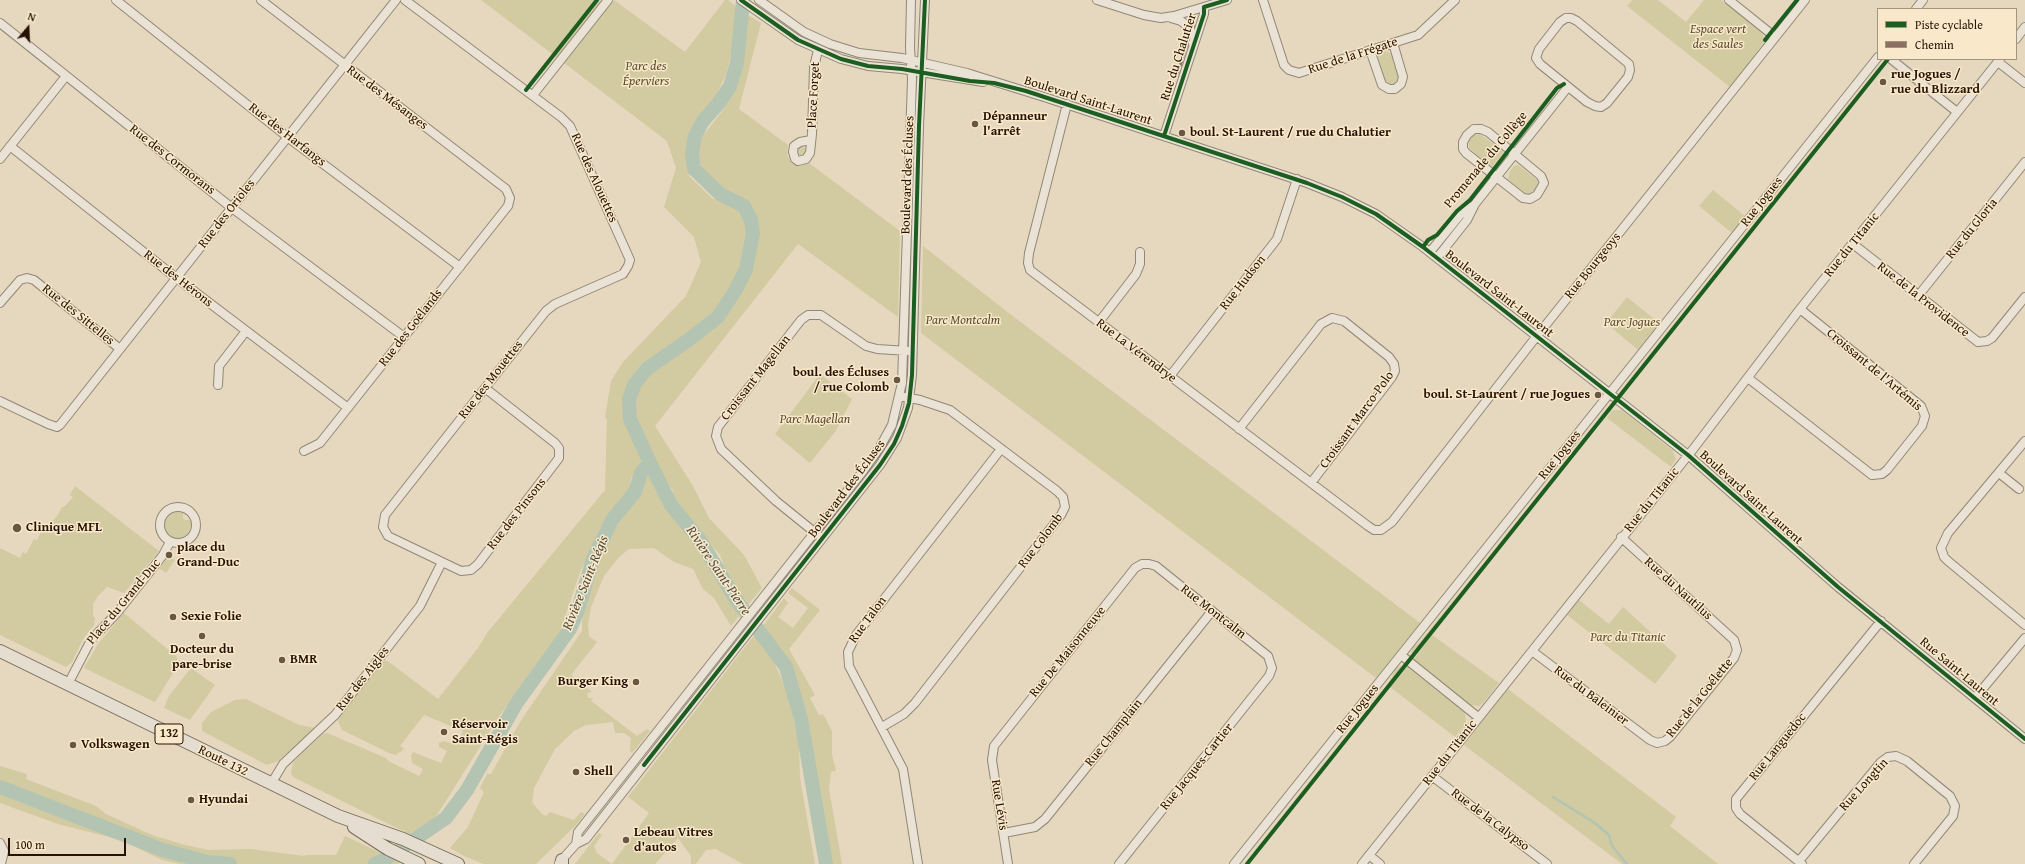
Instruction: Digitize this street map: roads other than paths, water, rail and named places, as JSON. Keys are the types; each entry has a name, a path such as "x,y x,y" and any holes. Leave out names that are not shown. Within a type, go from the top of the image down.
{"highway":[{"name":"Route 132","path":"0,651 338,816 403,839 458,864"},
{"name":"Route 132","path":"338,816 388,848 419,864"}],"street":[{"name":"Rue des Mésanges","path":"261,0 344,66 506,189 510,198"},
{"name":"Rue des Orioles","path":"0,401 57,427 62,422 396,0"},
{"name":"Rue des Alouettes","path":"405,0 561,117 572,130 628,254 628,266"},
{"path":"532,95 608,0"},
{"name":"Boulevard Saint-Laurent","path":"741,0 798,40 818,50 860,65 911,70 970,81 994,82"},
{"name":"Boulevard Saint-Laurent","path":"759,0 797,27 830,44 859,53 910,60 967,73 1067,104 1297,180 1333,193 1368,210 1391,224 1430,252 1688,455 1806,560 1881,621"},
{"name":"Boulevard des Écluses","path":"576,844 578,832 815,532 880,447 894,420 900,396 904,350 911,70 911,0"},
{"name":"Boulevard des Écluses","path":"576,844 586,839 823,538 891,448 902,426 910,398 913,351 925,0"},
{"path":"1097,0 1144,15 1169,17 1181,21 1190,28 1193,37 1193,48"},
{"path":"1169,17 1227,0"},
{"name":"Rue de la Frégate","path":"1263,0 1284,65 1292,72 1304,72 1420,34 1455,0"},
{"path":"1729,0 1775,38"},
{"name":"Rue Bourgeoys","path":"1381,530 1392,522 1537,336 1805,0"},
{"path":"1917,8 1923,0"},
{"name":"Rue des Harfangs","path":"122,2 288,137 460,267"},
{"name":"Rue du Chalutier","path":"1164,136 1204,14 1204,7"},
{"path":"1568,18 1577,21 1628,61 1630,70 1628,77 1601,107 1591,105 1568,87 1540,64 1536,58 1539,49 1560,22 1568,18"},
{"name":"Rue des Cormorans","path":"0,23 232,208 404,337"},
{"path":"2017,38 2025,27"},
{"path":"1370,50 1382,85 1389,89 1395,89 1401,84 1403,77 1393,43"},
{"name":"Place Forget","path":"811,140 814,67 818,50"},
{"name":"Rue Jogues","path":"1234,864 1877,58"},
{"path":"1892,60 1957,112"},
{"path":"1999,60 2025,83"},
{"name":"Rue du Titanic","path":"1362,864 1688,455 1800,309 1999,60"},
{"path":"0,159 66,76"},
{"name":"Promenade du Collège","path":"1437,258 1467,220 1475,204 1568,87"},
{"name":"Rue La Vérendrye","path":"1067,104 1028,263 1033,273 1371,528 1381,530"},
{"path":"1474,129 1484,130 1514,154 1543,179 1543,186 1537,195 1530,199 1523,198 1463,149 1463,142 1467,135 1474,129"},
{"name":"Rue des Hérons","path":"10,146 177,278 348,408"},
{"name":"Rue du Gloria","path":"1918,296 2025,162"},
{"name":"Rue Hudson","path":"1170,376 1277,239 1297,180"},
{"name":"Rue des Goélands","path":"304,451 320,443 508,206 510,198"},
{"name":"Promenade du Collège","path":"1430,252 1460,215 1475,204"},
{"name":"Rue de la Providence","path":"1853,244 1973,339 1980,342 1992,338 2025,297"},
{"path":"1099,322 1136,274 1140,264 1140,252"},
{"name":"Rue des Mouettes","path":"442,562 386,534 383,527 383,520 387,513 549,308 621,275 628,266"},
{"name":"Rue des Sittelles","path":"0,303 20,280 27,278 34,280 120,349"},
{"name":"Croissant de l'Artémis","path":"1748,378 1872,475 1882,474 1887,470 1922,426 1925,416 1921,406 1800,309"},
{"name":"Croissant Magellan","path":"823,538 776,501 721,449 716,436 718,427 801,320 808,314 821,315 866,346 877,349 913,351"},
{"name":"Croissant Marco-Polo","path":"1239,429 1321,324 1332,318 1344,321 1389,357 1394,364 1395,371 1311,483"},
{"path":"218,385 220,366 246,331"},
{"name":"Rue des Pinsons","path":"442,562 459,570 468,571 478,564 559,461 559,448 555,443 485,388"},
{"name":"Rue Colomb","path":"882,727 904,714 915,703 1063,513 1065,504 1060,493 947,408 900,396"},
{"path":"2025,440 1944,538 1941,548 1941,552 1948,561 2025,625"},
{"name":"Rue Talon","path":"918,864 904,773 898,758 849,666 848,652 851,642 1001,449"},
{"path":"1999,473 2019,489"},
{"path":"182,507 188,510 195,520 195,533 185,542 176,544 170,542 165,539 160,531 162,516 173,508 182,507"},
{"name":"Rue du Nautilus","path":"1621,538 1734,640"},
{"name":"Place du Grand-Duc","path":"68,684 91,640 117,612 163,554 170,542"},
{"name":"Rue des Aigles","path":"271,784 283,764 335,715 420,606 442,562"},
{"name":"Rue Montcalm","path":"1145,563 1156,566 1268,656 1272,668"},
{"name":"Rue De Maisonneuve","path":"994,746 1135,568 1145,563"},
{"name":"Rue Champlain","path":"1004,833 1035,827 1045,819 1212,611"},
{"name":"Rue Saint-Laurent","path":"1881,621 2025,739"},
{"name":"Rue Languedoc","path":"1801,863 1738,812 1736,808 1736,799 1881,621"},
{"path":"1975,698 2025,638"},
{"name":"Rue de la Goélette","path":"1650,740 1661,743 1670,737 1734,658 1737,650 1734,640"},
{"name":"Rue du Baleinier","path":"1532,651 1650,740"},
{"path":"1400,655 1478,717"},
{"name":"Rue Jacques-Cartier","path":"1119,864 1269,676 1272,668"},
{"name":"Rue Lévis","path":"994,746 992,760 1008,864"},
{"name":"Rue Longtin","path":"1801,863 1881,762 1888,757 1896,756 1907,761 1950,796 1955,806 1953,816 1914,864"},
{"name":"Rue de la Calypso","path":"1432,776 1547,864"},
{"path":"0,843 4,851 1,864"},
{"path":"561,863 576,844"},
{"path":"1369,855 1380,864"}],"waterway":[{"name":"Rivière Saint-Régis","path":"375,864 387,858 446,818 467,790 516,704 570,629 578,610 593,559 612,520 635,492 641,473 650,463 630,419 629,399 635,383 648,368 718,317 735,291 746,269 753,233 751,220 744,206 720,194 694,169 692,153 695,136 703,121 718,104 730,86 737,63 743,0"},
{"name":"Rivière Saint-Pierre","path":"650,463 671,505 702,543 736,600 786,667 801,719 826,864"},
{"name":"Rivière Saint-Régis","path":"0,787 163,850 207,862 230,864"},
{"path":"1553,797 1595,823 1609,835 1612,846 1627,864"}],"place":[{"name":"rue Jogues / rue du Blizzard","path":"1883,82"},
{"name":"Dépanneur l'arrêt","path":"975,124"},
{"name":"boul. St-Laurent / rue du Chalutier","path":"1182,133"},
{"name":"boul. des Écluses / rue Colomb","path":"897,380"},
{"name":"boul. St-Laurent / rue Jogues","path":"1598,395"},
{"name":"Clinique MFL","path":"17,528"},
{"name":"place du Grand-Duc","path":"169,555"},
{"name":"Sexie Folie","path":"173,617"},
{"name":"Docteur du pare-brise","path":"202,636"},
{"name":"BMR","path":"282,660"},
{"name":"Burger King","path":"636,682"},
{"name":"Réservoir Saint-Régis","path":"444,732"},
{"name":"Volkswagen","path":"73,745"},
{"name":"Shell","path":"576,772"},
{"name":"Hyundai","path":"191,800"},
{"name":"Lebeau Vitres d'autos","path":"626,840"}],"park label":[{"name":"Espace vert des Saules","path":"1718,38"},
{"name":"Parc des Éperviers","path":"646,74"},
{"name":"Parc Montcalm","path":"963,321"},
{"name":"Parc Jogues","path":"1632,323"},
{"name":"Parc Magellan","path":"815,420"},
{"name":"Parc du Titanic","path":"1628,638"}]}
